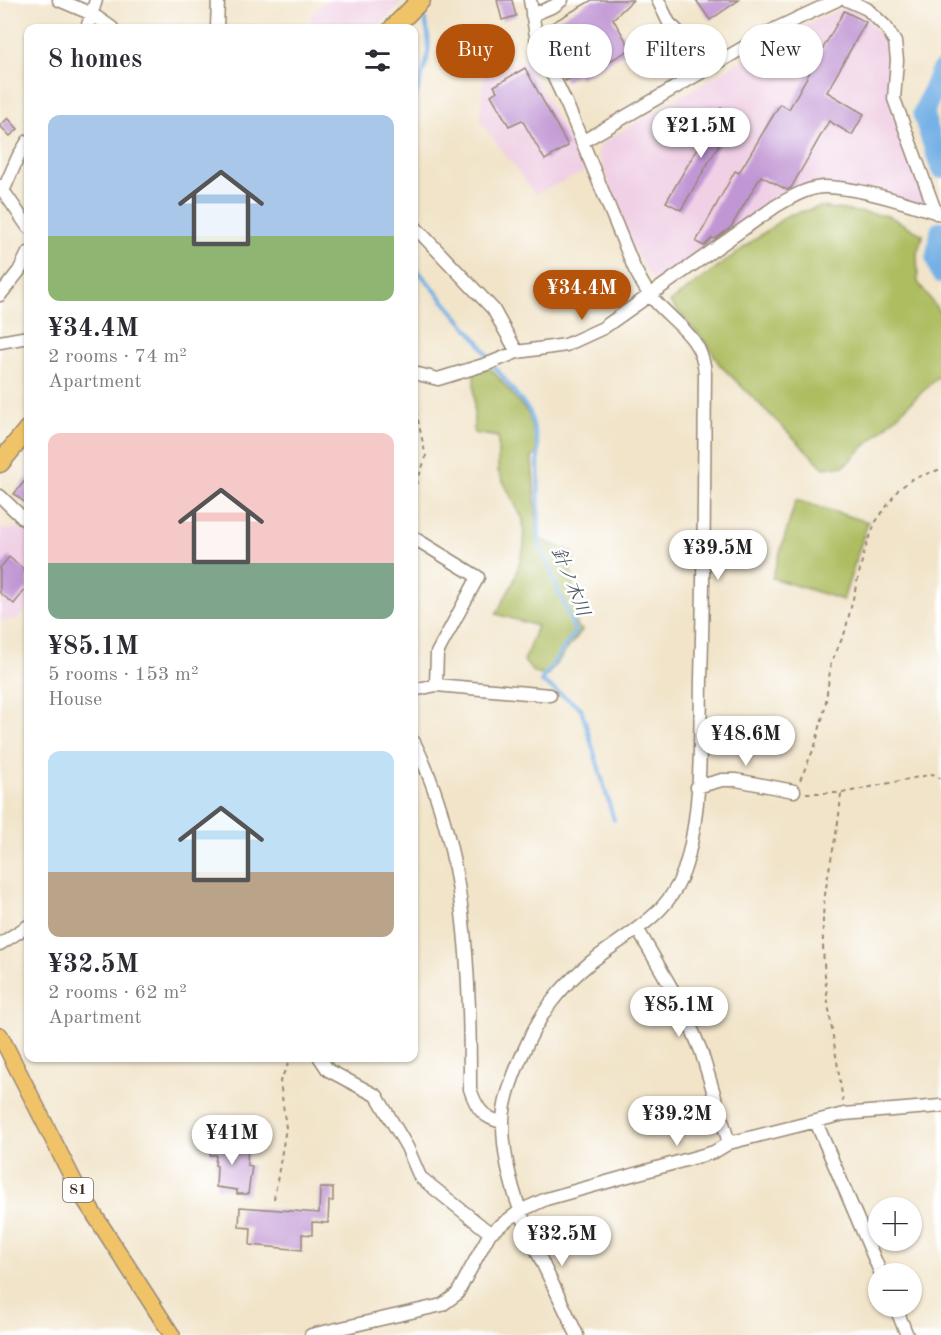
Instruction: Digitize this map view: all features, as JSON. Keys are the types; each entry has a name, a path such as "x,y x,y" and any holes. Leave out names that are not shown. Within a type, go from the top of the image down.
{"highway":[{"path":"397,24 421,0"},
{"path":"0,463 24,434"}],"main road":[{"name":"81","path":"0,1035 79,1191 172,1335"}],"street":[{"path":"59,0 92,14 106,24"},
{"path":"88,24 96,0"},
{"path":"217,24 218,0"},
{"path":"530,0 537,42 582,142 635,270 650,295 694,339 704,360 702,660 697,787 692,836 682,877 672,897 658,914 592,962 553,995 532,1031 514,1072 503,1122 507,1156 520,1211 577,1335"},
{"path":"532,15 562,0"},
{"path":"658,0 670,24"},
{"path":"727,58 777,28 837,0"},
{"path":"847,0 867,9 886,27 895,42 897,60 894,99 939,214"},
{"path":"582,142 693,78"},
{"path":"24,147 2,188 24,220"},
{"path":"418,374 438,379 517,352 566,345 603,328 776,206 804,191 823,187 871,194 939,214"},
{"path":"418,230 493,309 517,352"},
{"path":"0,294 19,271 24,261"},
{"path":"0,342 24,338"},
{"path":"0,496 24,517"},
{"path":"418,540 478,577 437,653 436,685"},
{"path":"418,689 436,685 550,695"},
{"path":"418,750 427,768 438,804 467,939 470,1089 476,1104 484,1115 503,1122"},
{"path":"697,787 722,780 736,780 794,791"},
{"path":"0,944 24,929"},
{"path":"638,930 683,1008 701,1051 729,1143"},
{"path":"323,1062 328,1070 377,1096 407,1147 420,1177 490,1233"},
{"path":"311,1335 442,1305 457,1294 490,1233 520,1211 546,1199 714,1152 729,1143 844,1114 941,1106"},
{"path":"816,1122 876,1263"},
{"path":"900,1317 908,1335"}],"path":[{"path":"418,420 426,457 418,479"},
{"path":"941,469 912,479 898,490 875,523 864,553 846,632 831,663 825,708 815,746 794,791 841,793 933,774 941,779"},
{"path":"841,793 837,838 828,878 823,919 824,968 844,1114"},
{"path":"274,1199 286,1128 280,1081 289,1062"}],"shaded area":[{"path":"327,0 403,0 381,24 316,24 309,17"},
{"path":"848,6 862,15 890,45 891,74 919,177 919,187 936,213 823,187 776,206 660,280 650,277 633,247 598,154 602,143 712,78 727,78 727,69 739,62 739,78 823,78 823,24 808,24"},
{"path":"525,60 527,78 535,78 586,171 535,194 480,121 483,78 515,78 515,62"},
{"path":"0,525 5,530 22,527 24,529 24,613 17,619 0,621"}],"green space":[{"path":"820,207 889,216 923,235 917,253 918,282 941,314 941,374 844,466 824,468 719,364 709,346 670,302 788,215"},
{"path":"491,369 528,413 539,451 532,458 538,539 572,551 575,556 571,570 578,619 575,624 582,630 547,676 534,673 524,661 537,626 496,614 514,581 524,546 523,520 498,471 498,437 474,433 474,370"},
{"path":"796,500 868,522 843,600 772,578"}],"building":[{"path":"497,0 512,0 516,16 502,20"},
{"path":"592,0 633,0 613,19 624,37 624,53 612,60 612,24 550,24"},
{"path":"696,0 739,0 710,20"},
{"path":"844,11 866,22 827,92 864,114 852,135 829,121 791,188 787,190 761,176 731,227 715,239 712,238 704,246 696,242 735,171 739,173 780,104 789,109 806,78 823,78 823,48"},
{"path":"525,68 527,78 531,78 568,146 545,160 522,120 509,126 491,95 497,91 494,86 508,78 515,78 515,74"},
{"path":"721,108 735,117 681,210 666,202"},
{"path":"8,118 18,129 10,136 0,126"},
{"path":"24,482 24,502 14,494"},
{"path":"9,557 24,570 24,591 14,604 0,593 0,568"},
{"path":"211,1141 248,1143 247,1165 252,1166 248,1194 237,1194 237,1190 216,1187 216,1155 210,1155"},
{"path":"320,1188 333,1188 333,1201 329,1201 328,1223 312,1222 312,1235 302,1234 302,1250 250,1245 251,1228 239,1227 240,1207 319,1213"}],"waterway":[{"name":"針ノ木川","path":"418,88 428,50 424,18"},
{"path":"941,71 923,114 941,168"},
{"path":"941,231 936,258 941,273"},
{"name":"針ノ木川","path":"418,271 479,342 489,358"},
{"name":"針ノ木川","path":"495,367 530,412 538,446 539,542 575,632 541,681 581,708 614,820"}]}
